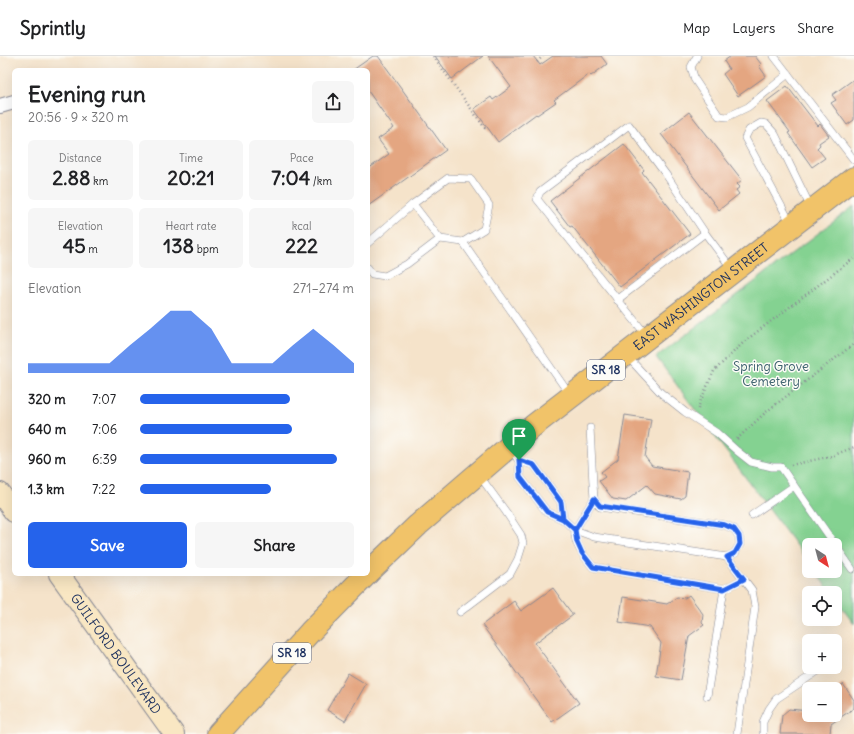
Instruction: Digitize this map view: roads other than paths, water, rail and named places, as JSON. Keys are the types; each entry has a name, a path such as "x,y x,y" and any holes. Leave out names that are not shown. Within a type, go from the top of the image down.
{"highway":[{"name":"EAST WASHINGTON STREET","path":"370,572 418,525 478,473 514,454 571,397 854,178"},
{"name":"EAST WASHINGTON STREET","path":"218,734 310,632 366,576"}],"street":[{"path":"0,106 12,103"},
{"path":"0,492 12,509"},
{"name":"GUILFORD BOULEVARD","path":"60,576 174,734"}],"lane":[{"path":"697,56 691,67 695,80 719,116 727,117 748,107 788,74"},
{"path":"774,56 854,160"},
{"path":"792,226 745,138 750,130 761,123 766,124 775,134 812,210"},
{"path":"648,337 537,200 540,192 629,125 667,176 705,233 733,271"},
{"path":"370,241 413,204 448,178 471,179 489,205 484,229 463,242 440,239 413,204"},
{"path":"617,300 705,233"},
{"path":"370,271 372,274 385,276 408,264 440,239"},
{"path":"463,242 571,397"},
{"path":"626,354 661,393 685,412 717,433 751,462 772,467 781,467 852,569"},
{"path":"590,428 594,499 575,530 577,542 582,553 593,567 724,589 744,579"},
{"path":"514,454 520,477 547,512 563,519 575,530 594,536 727,557 735,553 740,544 739,536 734,529 725,525 600,506 594,499"},
{"path":"514,454 534,465 561,502 563,519"},
{"path":"460,612 510,574 518,559 523,543 506,512 478,473"},
{"path":"752,515 794,486"},
{"path":"727,557 752,590 755,607 737,734"},
{"path":"707,696 724,589"},
{"path":"763,734 763,722 768,709 776,699 814,674"}],"park label":[{"name":"Spring Grove Cemetery","path":"771,374"}]}
